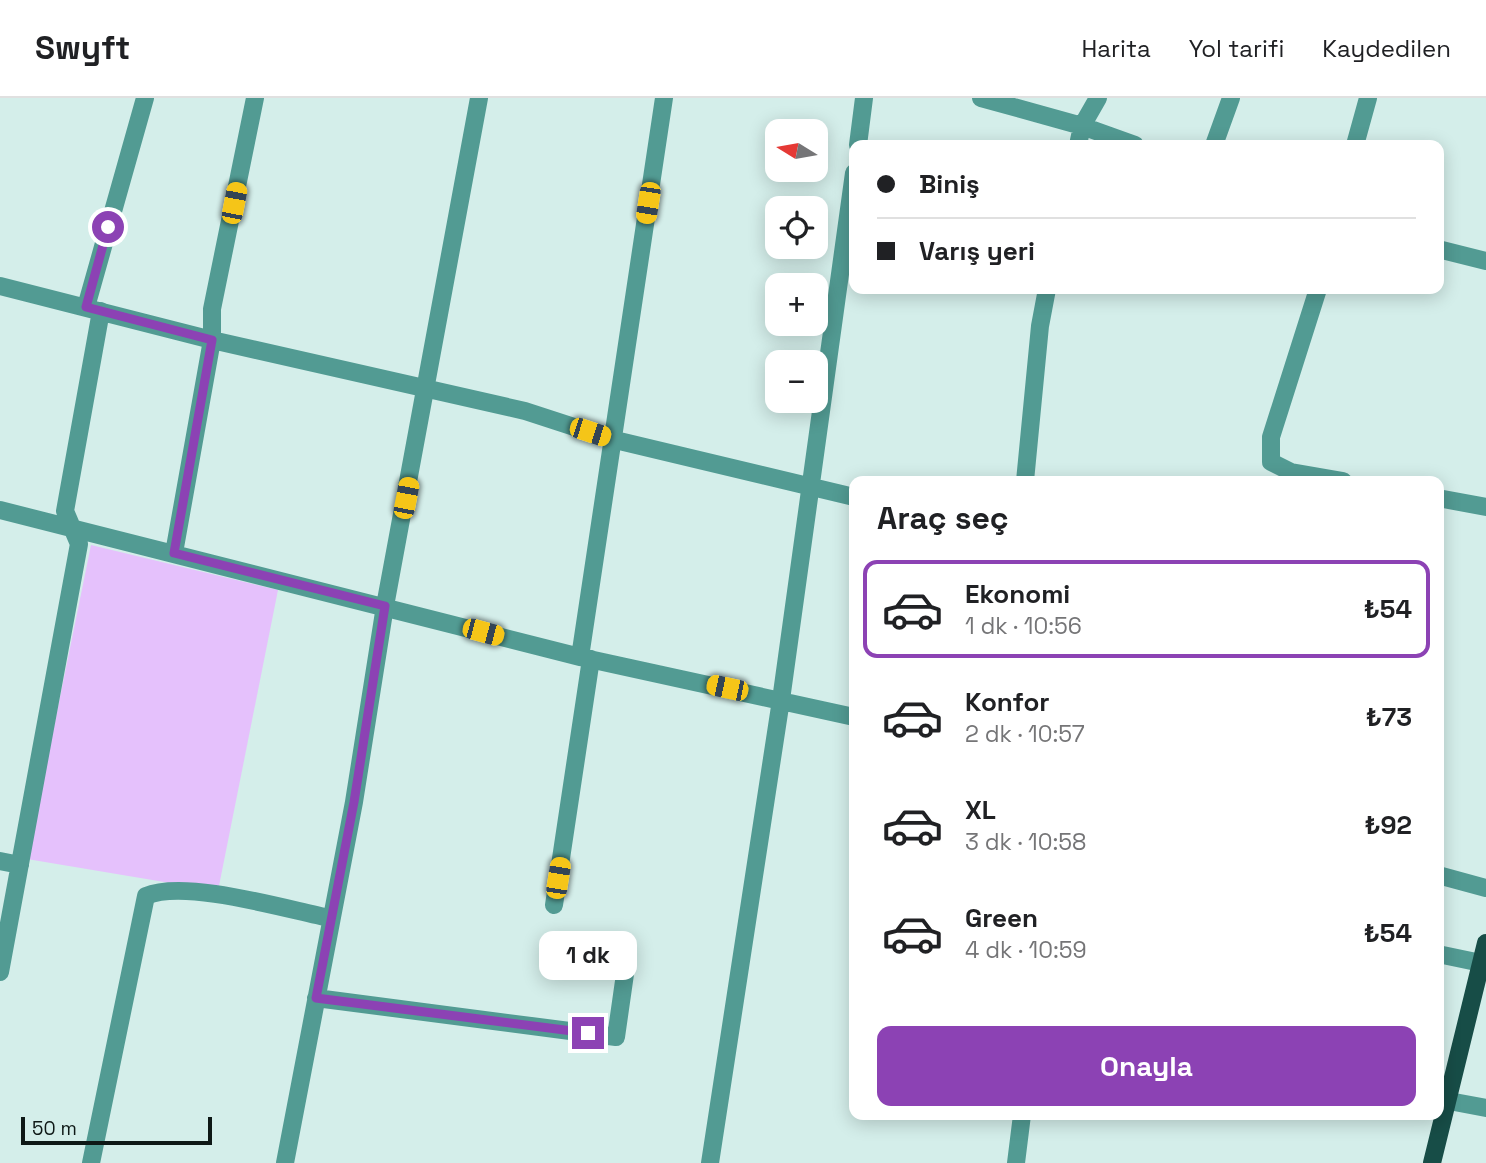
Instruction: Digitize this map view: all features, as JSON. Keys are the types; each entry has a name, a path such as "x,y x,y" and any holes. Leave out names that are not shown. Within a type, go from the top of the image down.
{"main road":[{"path":"1444,1119 1486,943"},
{"path":"1432,1163 1444,1120"}],"street":[{"path":"0,972 79,544 65,511 94,309 145,98"},
{"path":"174,553 212,340 212,309 255,98"},
{"path":"285,1163 354,802 385,606 479,98"},
{"path":"554,905 611,439 664,98"},
{"path":"859,140 864,98"},
{"path":"981,98 1082,126 1121,140"},
{"path":"1079,140 1082,126 1098,98"},
{"path":"1216,140 1231,98"},
{"path":"1356,140 1368,98"},
{"path":"710,1163 781,700 849,209"},
{"path":"1444,251 1486,261"},
{"path":"0,286 212,340 525,411 611,439 849,496"},
{"path":"1025,476 1040,326 1046,294"},
{"path":"1289,476 1271,462 1271,437 1316,294"},
{"path":"1444,499 1486,507"},
{"path":"0,510 586,658 849,716"},
{"path":"0,861 20,865"},
{"path":"1444,877 1486,888"},
{"path":"91,1163 146,896 159,890 194,891 330,918"},
{"path":"1444,955 1481,963"},
{"path":"316,998 616,1037 627,960"},
{"path":"1449,1101 1486,1108"},
{"path":"1016,1163 1021,1120"}],"shaded area":[{"path":"91,545 278,590 218,891 27,859"}],"route":[{"path":"108,227 86,307 212,340 174,553 385,606 354,802 316,998 588,1033"}]}
